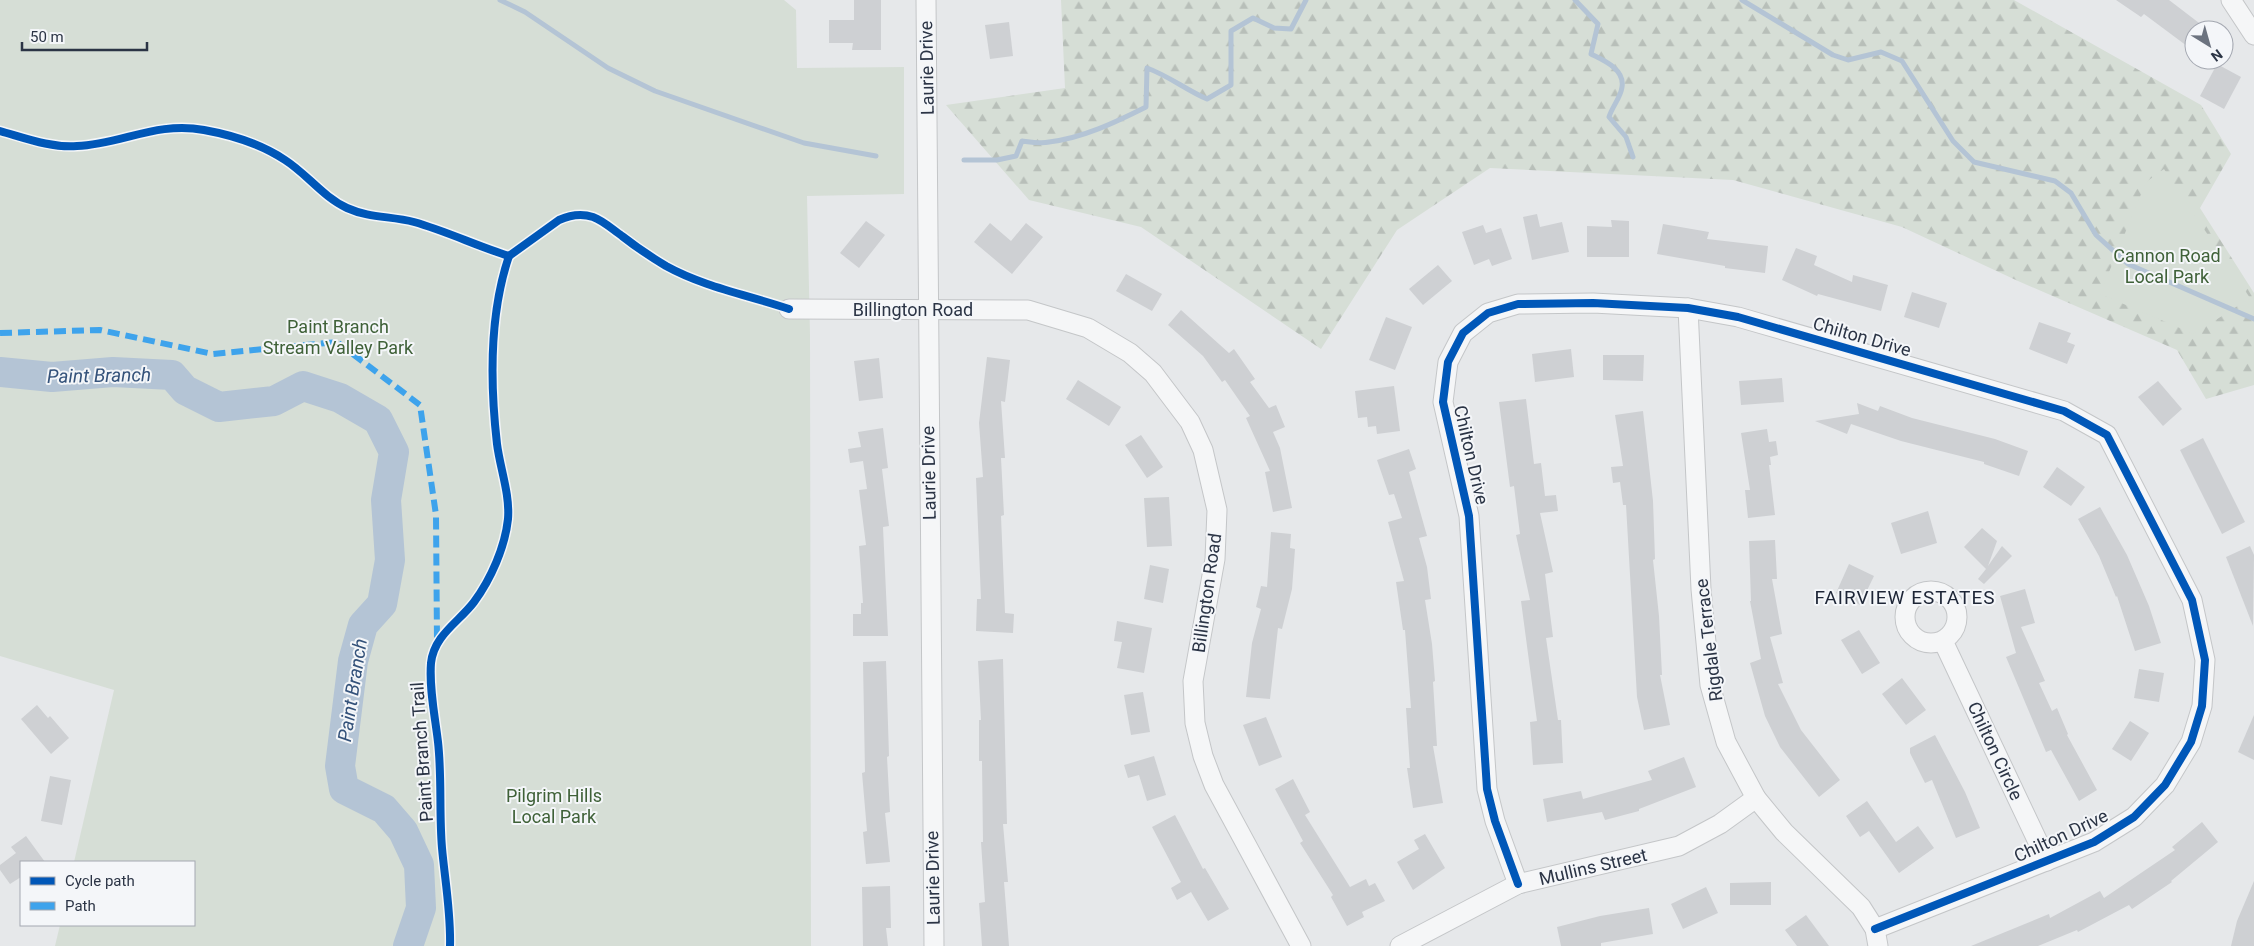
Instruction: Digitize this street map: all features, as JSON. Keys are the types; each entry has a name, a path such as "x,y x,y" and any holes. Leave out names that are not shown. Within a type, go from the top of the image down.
{"street":[{"name":"Laurie Drive","path":"926,0 934,946"},
{"path":"2231,0 2254,35"},
{"name":"Chilton Drive","path":"1518,884 1495,821 1487,789 1469,516 1443,402 1448,362 1463,333 1488,313 1518,304 1593,303 1688,308 1738,317 2064,410 2107,435 2192,600 2205,660 2202,706 2190,742 2165,785 2134,817 2094,842 1877,937"},
{"name":"Rigdale Terrace","path":"1688,308 1701,589 1710,685 1726,742 1756,798 1784,832 1860,906 1877,937"},
{"name":"Billington Road","path":"789,309 1028,310 1088,328 1130,353 1154,373 1190,422 1203,450 1218,510 1216,560 1193,681 1194,723 1202,756 1214,785 1301,946"},
{"name":"Chilton Circle","path":"1943,640 2047,861"},
{"name":"Mullins Street","path":"1400,946 1518,884 1679,846 1720,824 1756,798"}],"green space":[{"name":"Paint Branch Stream Valley Park","path":"0,0 784,0 796,10 797,68 904,67 904,194 807,196 810,335 811,946 55,946 60,926 195,926 195,861 74,861 114,690 0,656"},
{"path":"1061,0 2014,0 2201,105 2231,154 2200,208 2254,293 2254,385 2206,399 2177,350 2018,281 1902,227 1733,180 1490,168 1397,230 1321,349 1141,227 1029,200 946,105 1065,88"},
{"name":"Cannon Road Local Park","path":"2164,169 2250,298 2194,334 2100,294 2146,182"}],"building":[{"path":"854,0 881,0 881,50 852,50 853,43 829,43 829,20 854,20"},
{"path":"2116,0 2169,0 2195,20 2184,20 2184,44 2144,14 2141,17"},
{"path":"1009,22 1013,56 990,59 985,25"},
{"path":"2214,70 2228,70 2241,77 2224,109 2200,96"},
{"path":"1537,214 1540,227 1562,222 1569,252 1532,260 1523,217"},
{"path":"1611,220 1629,221 1629,257 1587,257 1587,226 1612,227"},
{"path":"866,221 885,235 859,268 840,253"},
{"path":"990,223 1011,241 1026,223 1043,237 1012,274 974,242"},
{"path":"1663,224 1709,232 1707,239 1768,246 1765,273 1725,268 1725,266 1657,254"},
{"path":"1483,225 1486,233 1501,228 1512,259 1492,266 1489,259 1474,265 1462,232"},
{"path":"1796,248 1817,256 1814,265 1852,282 1853,275 1888,285 1881,311 1818,294 1817,296 1782,280"},
{"path":"1438,265 1452,281 1423,305 1409,289"},
{"path":"1126,274 1162,294 1152,311 1116,291"},
{"path":"1912,292 1947,303 1939,328 1904,317"},
{"path":"1181,310 1229,353 1234,349 1255,379 1250,382 1269,408 1276,405 1285,427 1273,432 1280,448 1292,508 1273,512 1265,472 1270,471 1246,418 1250,416 1225,380 1222,382 1203,356 1168,325"},
{"path":"1386,317 1412,327 1395,370 1369,360"},
{"path":"2039,322 2071,333 2067,342 2075,345 2067,364 2029,349"},
{"path":"1571,349 1574,377 1535,382 1532,354"},
{"path":"1603,355 1644,355 1643,381 1603,380"},
{"path":"987,357 1010,360 1005,402 1001,401 1005,458 1001,458 1004,515 1001,516 1005,613 1014,614 1013,633 976,631 977,599 981,599 976,478 983,477 979,423"},
{"path":"879,358 883,398 859,401 854,361"},
{"path":"1782,378 1784,402 1741,405 1739,381"},
{"path":"1078,380 1121,407 1109,426 1066,399"},
{"path":"2158,381 2182,409 2163,426 2138,397"},
{"path":"1394,386 1400,431 1377,434 1376,426 1368,427 1367,417 1358,418 1355,391"},
{"path":"1526,399 1534,464 1541,463 1545,496 1556,495 1558,511 1540,513 1553,572 1545,574 1553,637 1546,638 1558,720 1561,720 1563,763 1533,765 1530,722 1537,721 1521,601 1530,600 1516,535 1520,534 1514,486 1510,487 1499,402"},
{"path":"1857,403 1878,411 1880,406 1912,418 1995,439 2028,451 2019,476 1984,464 1984,462 1901,441 1851,424 1847,434 1815,421 1859,414"},
{"path":"1643,411 1653,501 1655,559 1653,560 1659,616 1662,675 1660,675 1670,725 1644,730 1637,697 1626,505 1623,505 1620,482 1613,483 1611,467 1623,466 1615,415"},
{"path":"883,428 888,468 882,469 889,526 883,527 888,636 853,636 853,614 861,614 861,603 863,603 859,546 866,545 859,490 867,489 863,461 850,463 848,449 861,447 858,432"},
{"path":"1767,429 1769,442 1776,441 1778,455 1770,457 1771,465 1769,465 1775,515 1748,518 1745,490 1750,490 1741,433"},
{"path":"1141,435 1163,467 1147,478 1125,445"},
{"path":"2203,438 2245,522 2222,534 2180,450"},
{"path":"1409,449 1416,469 1409,472 1427,536 1419,538 1427,567 1431,599 1425,600 1432,644 1435,681 1433,682 1437,746 1433,746 1443,803 1413,808 1407,768 1410,768 1406,708 1411,708 1405,630 1403,630 1396,582 1404,581 1388,522 1402,518 1394,494 1389,495 1377,460"},
{"path":"2057,467 2085,487 2071,506 2043,487"},
{"path":"1169,497 1172,546 1147,547 1144,498"},
{"path":"2100,507 2127,555 2149,606 2161,643 2135,651 2117,596 2099,556 2078,519"},
{"path":"1928,511 1937,543 1901,554 1891,523"},
{"path":"1982,528 1997,541 1988,566 2002,546 2012,556 1984,584 1978,579 1986,569 1964,547"},
{"path":"1271,532 1291,534 1290,548 1295,549 1292,589 1282,629 1278,628 1270,699 1246,697 1252,643 1261,609 1256,607 1261,586 1267,587"},
{"path":"1775,540 1777,579 1772,579 1782,634 1770,637 1783,683 1778,684 1801,730 1840,780 1819,797 1780,747 1765,716 1750,663 1761,659 1750,601 1749,541"},
{"path":"2250,546 2254,555 2253,626 2226,557"},
{"path":"1849,564 1874,576 1860,605 1836,593"},
{"path":"1150,565 1169,569 1163,603 1144,599"},
{"path":"2025,589 2035,623 2021,627 2045,681 2039,683 2052,711 2057,708 2067,735 2097,790 2079,801 2051,750 2046,752 2006,657 2016,653 2000,596"},
{"path":"1117,621 1152,628 1144,673 1117,668 1122,642 1114,641"},
{"path":"1859,630 1880,663 1862,674 1841,640"},
{"path":"1003,659 1007,824 1003,824 1008,882 1004,882 1009,946 982,946 979,903 985,902 981,842 983,842 982,761 979,761 979,720 981,720 978,661"},
{"path":"886,661 889,756 887,757 890,812 885,813 890,862 866,864 863,832 867,831 862,773 865,772 863,662"},
{"path":"2139,669 2164,673 2159,702 2134,698"},
{"path":"1902,678 1926,710 1906,725 1882,694"},
{"path":"1143,692 1150,732 1131,735 1124,695"},
{"path":"37,705 48,718 50,716 69,738 51,754 21,719"},
{"path":"2254,715 2254,760 2238,752"},
{"path":"1266,717 1282,757 1259,766 1243,725"},
{"path":"2130,721 2149,733 2131,761 2112,749"},
{"path":"1935,735 1965,792 1980,828 1956,838 1932,780 1925,783 1910,753 1910,748"},
{"path":"1154,756 1166,795 1147,801 1139,775 1128,778 1124,765"},
{"path":"1684,757 1696,787 1639,809 1639,811 1605,820 1602,812 1547,822 1543,799 1581,791 1583,799 1652,780 1648,771"},
{"path":"50,776 71,780 62,825 41,821"},
{"path":"1293,779 1310,812 1305,815 1350,887 1366,879 1369,886 1375,883 1385,901 1362,912 1364,917 1347,926 1331,897 1333,895 1300,843 1303,841 1275,789"},
{"path":"1867,801 1896,842 1918,826 1934,848 1899,873 1869,831 1860,837 1846,816"},
{"path":"1175,815 1203,869 1205,868 1229,909 1208,921 1191,892 1177,900 1171,888 1181,882 1152,827"},
{"path":"2202,822 2218,842 2172,882 2132,909 2129,905 2078,932 2077,930 2038,946 1971,946 2049,914 2050,918 2100,891 2104,898 2175,850 2172,847"},
{"path":"1425,834 1445,868 1413,890 1397,862 1419,849 1414,840"},
{"path":"26,836 44,861 20,861 20,878 10,884 0,870 0,865 16,853 11,847"},
{"path":"2254,881 2254,946 2231,946 2237,921"},
{"path":"1771,882 1771,905 1730,905 1730,883"},
{"path":"890,886 891,928 886,928 888,946 863,946 862,887"},
{"path":"1706,887 1718,913 1683,929 1671,904"},
{"path":"1649,908 1653,934 1601,943 1601,946 1561,946 1557,927 1600,916"},
{"path":"1806,915 1829,946 1797,946 1785,930"}],"waterway":[{"path":"500,0 525,12 608,68 655,91 804,143 876,156"},
{"path":"964,160 997,160 1016,156 1022,141 1046,143 1074,137 1111,124 1146,107 1147,68 1207,99 1231,85 1231,31 1253,18 1274,28 1291,29 1306,0"},
{"path":"1575,0 1598,24 1591,54 1612,66 1620,75 1622,81 1621,91 1609,117 1626,137 1633,157"},
{"path":"1742,0 1833,55 1848,60 1881,52 1902,61 1953,141 1974,162 2055,181 2071,193 2096,235 2128,264 2254,319"},
{"name":"Paint Branch","path":"0,372 52,377 113,372 172,375 185,390 219,407 274,401 303,386 340,398 378,420 394,452 386,500 390,560 382,604 363,625 353,661 340,766 344,789 384,809 403,831 419,865 421,908 408,946"}],"marked path":[{"path":"0,333 100,330 213,354 337,342 420,405 436,515 437,643"}],"cycle path":[{"name":"Paint Branch Trail","path":"0,131 38,142 67,146 93,144 171,128 204,130 225,135 246,141 276,154 330,198 347,208 364,214 414,222 509,256 498,302 492,373 497,444 508,500 508,519 504,541 486,583 474,602 437,644 431,663 432,693 439,755 441,835 449,909 450,946"},
{"path":"509,256 559,220 576,215 584,215 601,221 666,266 695,280 789,309"},
{"path":"1518,884 1495,821 1487,789 1469,516 1443,402 1448,362 1463,333 1488,313 1518,304 1593,303 1688,308 1738,317 2064,411 2107,435 2192,600 2205,660 2202,706 2191,742 2165,785 2134,817 2094,842 1875,929"}],"district":[{"name":"FAIRVIEW ESTATES","path":"1905,597"}],"park label":[{"name":"Pilgrim Hills Local Park","path":"554,806"}]}
